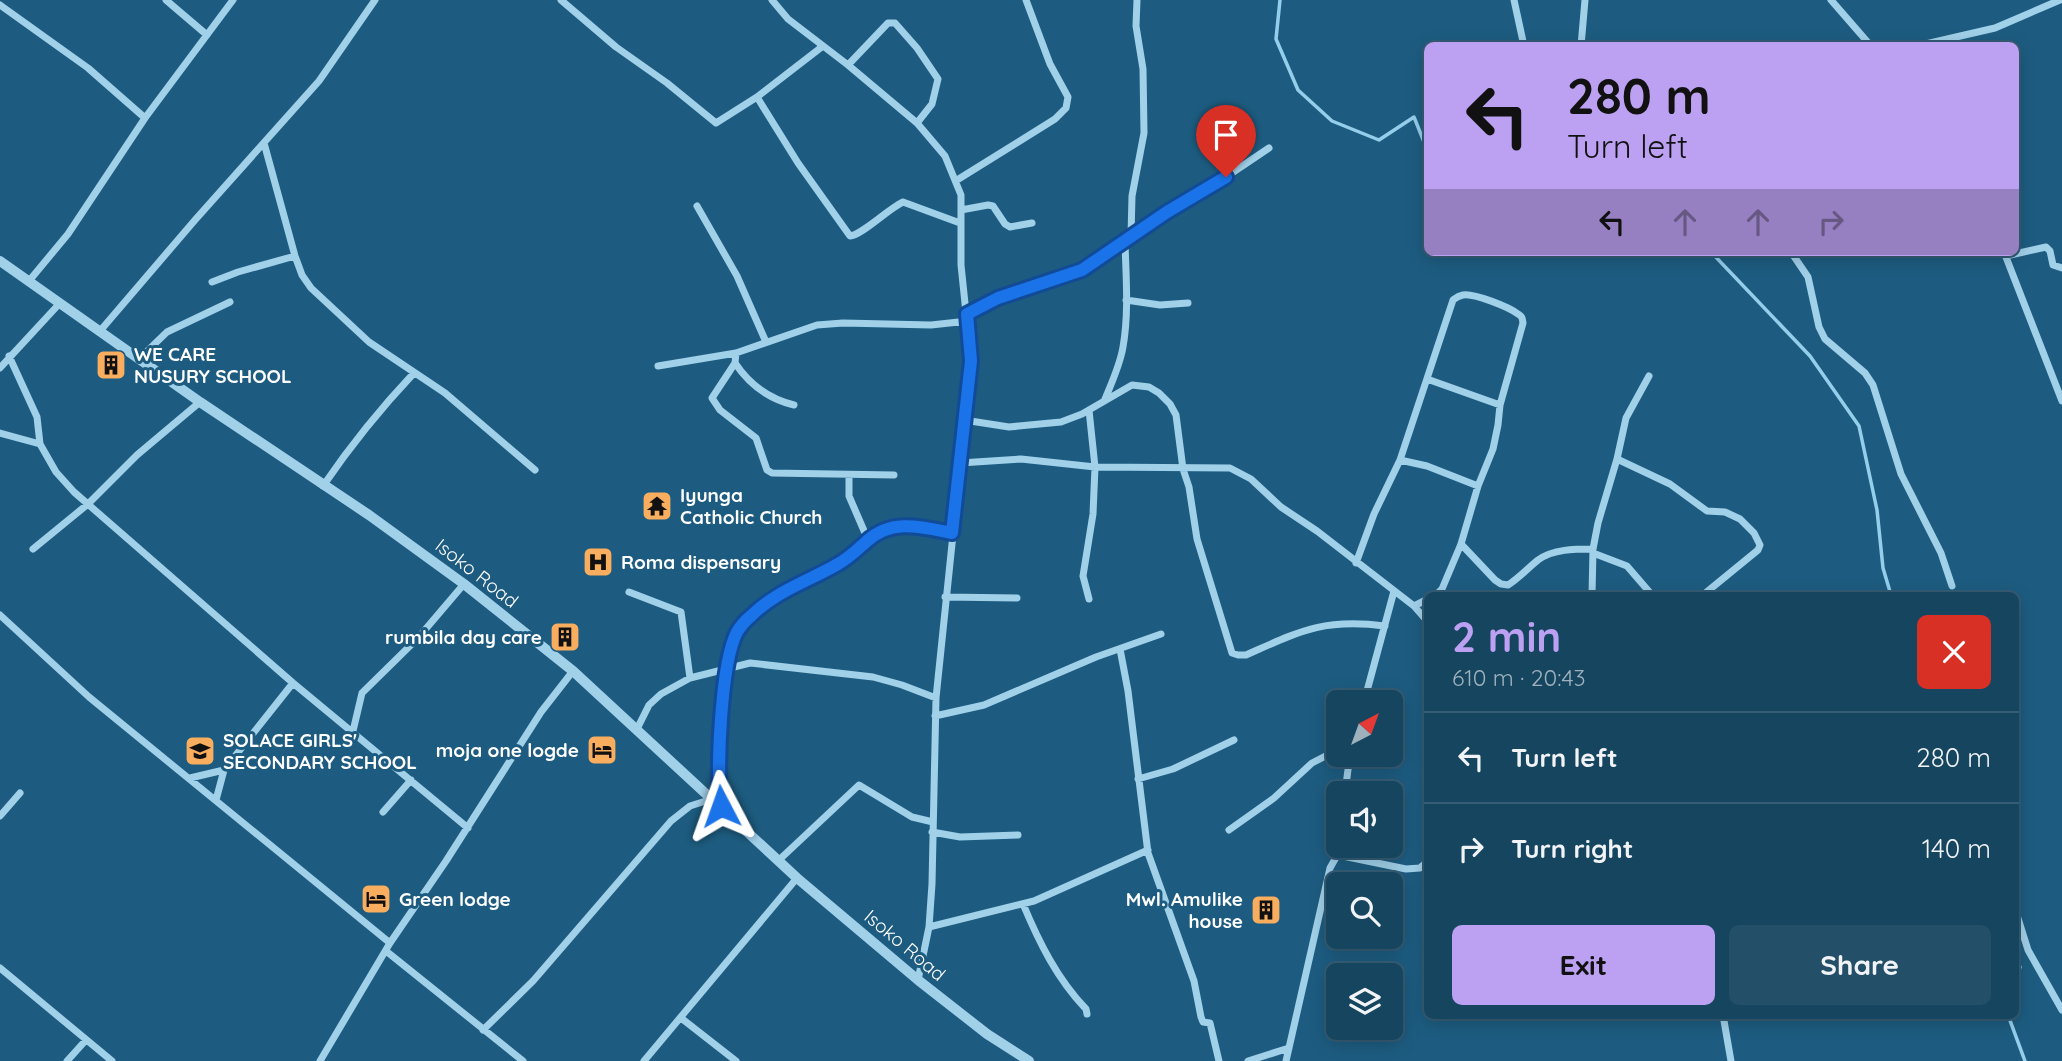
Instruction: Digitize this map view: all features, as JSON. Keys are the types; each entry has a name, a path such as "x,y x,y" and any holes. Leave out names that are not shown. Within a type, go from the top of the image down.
{"street":[{"path":"166,0 207,35"},
{"path":"29,281 68,234 145,118 233,0"},
{"path":"561,0 586,23 714,122 757,97 823,47"},
{"path":"772,0 788,19 917,123 946,156 961,195 961,265 971,361 936,698 929,927 918,980"},
{"path":"957,180 1055,120 1066,108 1068,97 1050,64 1026,0"},
{"path":"1131,236 1132,196 1144,132 1143,69 1136,26 1137,0"},
{"path":"1514,0 1523,42"},
{"path":"1581,42 1585,0"},
{"path":"1831,0 1868,42"},
{"path":"1934,42 1995,28 2060,0"},
{"path":"100,331 331,65 374,1"},
{"path":"0,5 88,68 145,118"},
{"path":"848,65 888,23 895,23 917,48 938,79 932,104 917,123"},
{"path":"757,97 798,163 850,236 859,233 903,202 960,223"},
{"path":"264,144 302,275 326,304 369,342 445,393 536,470"},
{"path":"658,366 736,353 817,325 931,325 967,317 998,298 1071,276 1269,148"},
{"path":"961,210 988,205 993,206 1010,227 1032,223"},
{"path":"697,206 737,276 766,342"},
{"path":"1105,399 1123,349 1125,243"},
{"path":"2019,252 2046,247 2050,251 2053,265 2062,268"},
{"path":"212,282 295,256"},
{"path":"1794,256 1808,277 1819,327 1825,339 1865,373 1873,385 1900,474 1941,553 1952,586"},
{"path":"2006,256 2062,401"},
{"name":"Isoko Road","path":"0,261 200,402 380,522 464,584 573,671 797,878 918,980 998,1042 1029,1061"},
{"path":"1356,563 1374,514 1401,460 1452,300 1459,295 1482,299 1516,312 1523,323 1500,405 1499,425 1493,449 1478,486 1461,544 1439,592"},
{"path":"1126,300 1160,305 1188,303"},
{"path":"139,359 167,332 230,302"},
{"path":"0,368 60,303"},
{"path":"736,353 735,363 712,398 720,410 756,438 767,470 772,473 894,475"},
{"path":"9,356 37,417 40,444 62,481 293,682 468,828"},
{"path":"735,363 768,396 776,401 794,405"},
{"path":"323,486 377,412 414,373"},
{"path":"1592,592 1593,551 1598,523 1626,418 1649,376"},
{"path":"1427,379 1500,405"},
{"path":"964,420 1009,427 1061,422 1089,410 1128,387 1139,384 1159,393 1176,415 1183,469 1189,486 1197,539 1232,653 1246,655 1293,633 1324,624 1359,622 1385,626"},
{"path":"33,549 88,505 137,455 200,402"},
{"path":"1089,410 1095,467 1093,514 1083,579 1089,599"},
{"path":"0,433 40,444"},
{"path":"960,463 1021,459 1095,467 1230,468 1239,471 1281,507 1317,531 1414,606 1424,617"},
{"path":"1617,459 1670,484 1707,511 1734,516 1745,523 1758,538 1758,550 1707,592"},
{"path":"1401,460 1427,466 1478,486"},
{"path":"849,476 849,496 868,540"},
{"path":"483,1030 533,981 671,821 690,806 717,802 719,751 728,667 737,633 751,616 781,593 849,557 887,527 909,525 952,533"},
{"path":"1461,544 1495,580 1508,585 1539,559 1548,555 1567,550 1593,551 1627,566 1649,592"},
{"path":"353,731 362,693 418,638 464,584"},
{"path":"1367,690 1394,591"},
{"path":"629,592 681,612 690,678"},
{"path":"945,597 1017,598"},
{"path":"1414,606 1424,601"},
{"path":"0,615 89,697 190,778 483,1030 523,1061"},
{"path":"935,716 984,705 1161,634"},
{"path":"1120,649 1128,691 1148,850 1194,981 1200,1017 1204,1022 1210,1023 1219,1061"},
{"path":"637,729 649,705 661,694 690,678 750,663 854,674 902,685 936,698"},
{"path":"324,1060 388,947 468,828 541,712 573,671"},
{"path":"216,800 224,770 293,682"},
{"path":"1138,779 1173,769 1234,740"},
{"path":"1229,830 1274,798 1312,763 1326,756"},
{"path":"190,778 224,770"},
{"path":"383,812 411,780"},
{"path":"779,860 859,785 912,817 933,822"},
{"path":"0,816 20,793"},
{"path":"932,832 960,836 1018,835"},
{"path":"929,927 1023,904 1068,888 1148,850"},
{"path":"1286,1061 1330,868 1336,858"},
{"path":"1353,858 1406,869 1420,868 1424,864"},
{"path":"644,1061 797,878"},
{"path":"1023,904 1039,941 1087,1014"},
{"path":"2019,922 2028,950 2062,1010"},
{"path":"0,968 112,1061"},
{"path":"681,1018 736,1061"},
{"path":"1724,1019 1731,1061"},
{"path":"67,1061 86,1040"},
{"path":"1248,1061 1289,1048"}],"waterway":[{"path":"1280,0 1276,39 1298,90 1332,121 1379,140 1414,117 1424,142"},
{"path":"1715,256 1810,356 1859,426 1877,510 1883,568 1890,592"},
{"path":"2019,965 2019,970"},
{"path":"2009,1019 2025,1061"}],"place":[{"name":"WE CARE NUSURY SCHOOL","path":"111,365"},
{"name":"Iyunga Catholic Church","path":"657,506"},
{"name":"Roma dispensary","path":"598,562"},
{"name":"rumbila day care","path":"565,637"},
{"name":"moja one logde","path":"602,750"},
{"name":"SOLACE GIRLS' SECONDARY SCHOOL","path":"200,751"},
{"name":"Green lodge","path":"376,899"},
{"name":"Mwl. Amulike house","path":"1266,910"}],"route":[{"path":"721,806 719,751 728,667 737,633 751,616 781,593 849,557 887,527 909,525 952,533 971,361 967,314 998,298 1071,276 1125,243 1145,226 1226,177"}]}
